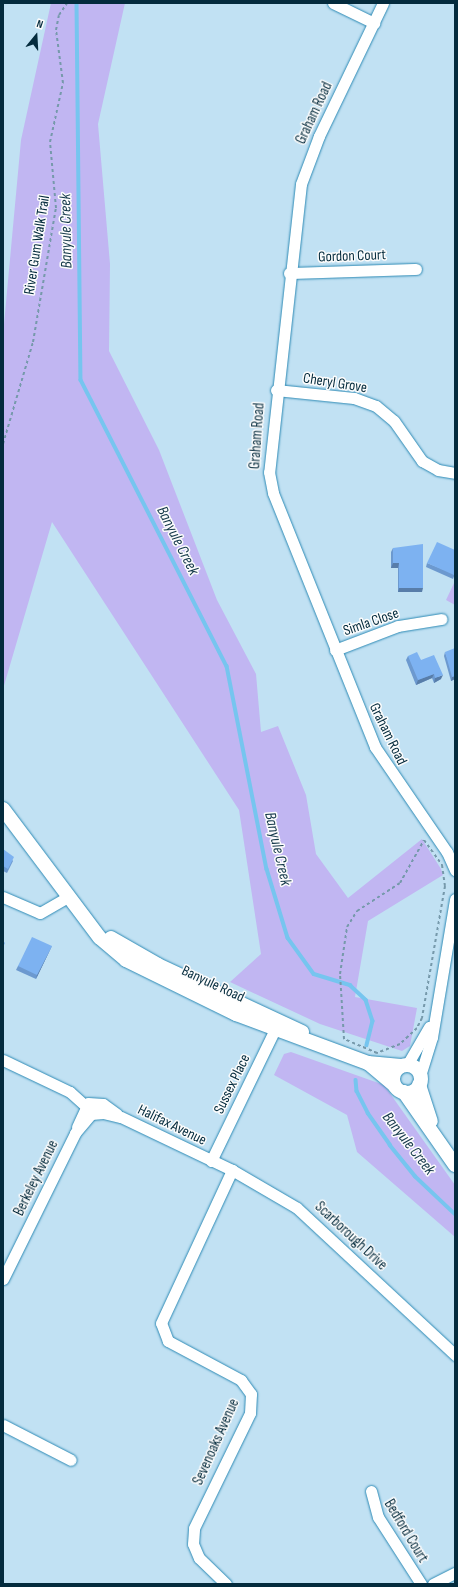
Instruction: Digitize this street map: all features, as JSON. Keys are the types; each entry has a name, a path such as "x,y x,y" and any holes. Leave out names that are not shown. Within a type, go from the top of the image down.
{"street":[{"path":"333,3 374,23"},
{"name":"Graham Road","path":"383,3 305,170 289,273 269,450 270,483 336,650 383,763 447,852 455,870"},
{"name":"Gordon Court","path":"289,273 416,269"},
{"name":"Cheryl Grove","path":"276,390 354,398 376,406 394,421 422,461 438,470 455,473"},
{"name":"Simla Close","path":"336,650 398,626 441,619"},
{"name":"Banyule Road","path":"3,809 100,938 126,960 278,1026 368,1063 399,1089 454,1161"},
{"path":"3,897 40,913 69,896"},
{"path":"433,1018 432,1037 420,1080 413,1091 399,1089 394,1072 404,1065 422,1044 433,1018 450,951 455,899"},
{"name":"Banyule Road","path":"81,912 128,950 222,994 278,1026"},
{"name":"Sussex Place","path":"211,1161 278,1026"},
{"path":"3,1060 70,1092 90,1109"},
{"name":"Banyule Road","path":"368,1063 404,1065"},
{"path":"404,1065 416,1068 420,1080"},
{"name":"Banyule Road","path":"420,1080 438,1141"},
{"name":"Halifax Avenue","path":"90,1109 103,1104 120,1117 211,1161"},
{"name":"Berkeley Avenue","path":"3,1279 75,1133 90,1109"},
{"name":"Scarborough Drive","path":"211,1161 232,1170 305,1213 455,1355"},
{"name":"Sevenoaks Avenue","path":"226,1584 199,1558 193,1544 194,1528 250,1413 251,1394 241,1380 168,1341 161,1323 232,1170"},
{"path":"3,1425 71,1460"},
{"name":"Bedford Court","path":"371,1491 378,1517 421,1584"},
{"path":"433,1584 455,1573"}],"path":[{"name":"River Gum Walk Trail","path":"3,444 32,342 56,208 50,142 63,84 56,30 59,15 67,3"},
{"path":"424,840 442,865 445,886 420,1023 393,1049 372,1052 344,1039 341,997 340,974 349,923 364,905 400,883 424,840"}],"shaded area":[{"path":"51,3 125,3 98,124 110,264 109,351 159,450 217,600 256,674 261,732 278,726 306,795 316,854 348,898 422,839 441,869 443,875 368,921 355,997 417,1008 410,1046 402,1051 320,1024 230,982 261,954 239,810 52,522 3,689 3,335 21,140"},
{"path":"455,581 455,605 446,600"},
{"path":"291,1052 384,1085 455,1185 455,1237 357,1152 347,1115 274,1075 284,1054"}],"building":[{"path":"437,542 455,550 454,575 427,563"},
{"path":"423,544 423,588 399,588 399,563 393,563 393,548"},
{"path":"455,648 455,676 452,677 445,652"},
{"path":"417,652 421,660 434,655 443,675 435,678 434,674 418,680 408,656"},
{"path":"3,849 14,857 8,869 3,866"},
{"path":"32,937 52,946 37,975 18,966"}],"waterway":[{"name":"Banyule Creek","path":"77,3 81,380 227,666 267,869 288,938 314,974 350,985 366,1000 373,1021 367,1045"},
{"name":"Banyule Creek","path":"356,1080 357,1091 368,1113 390,1145 415,1176 455,1214"}]}
